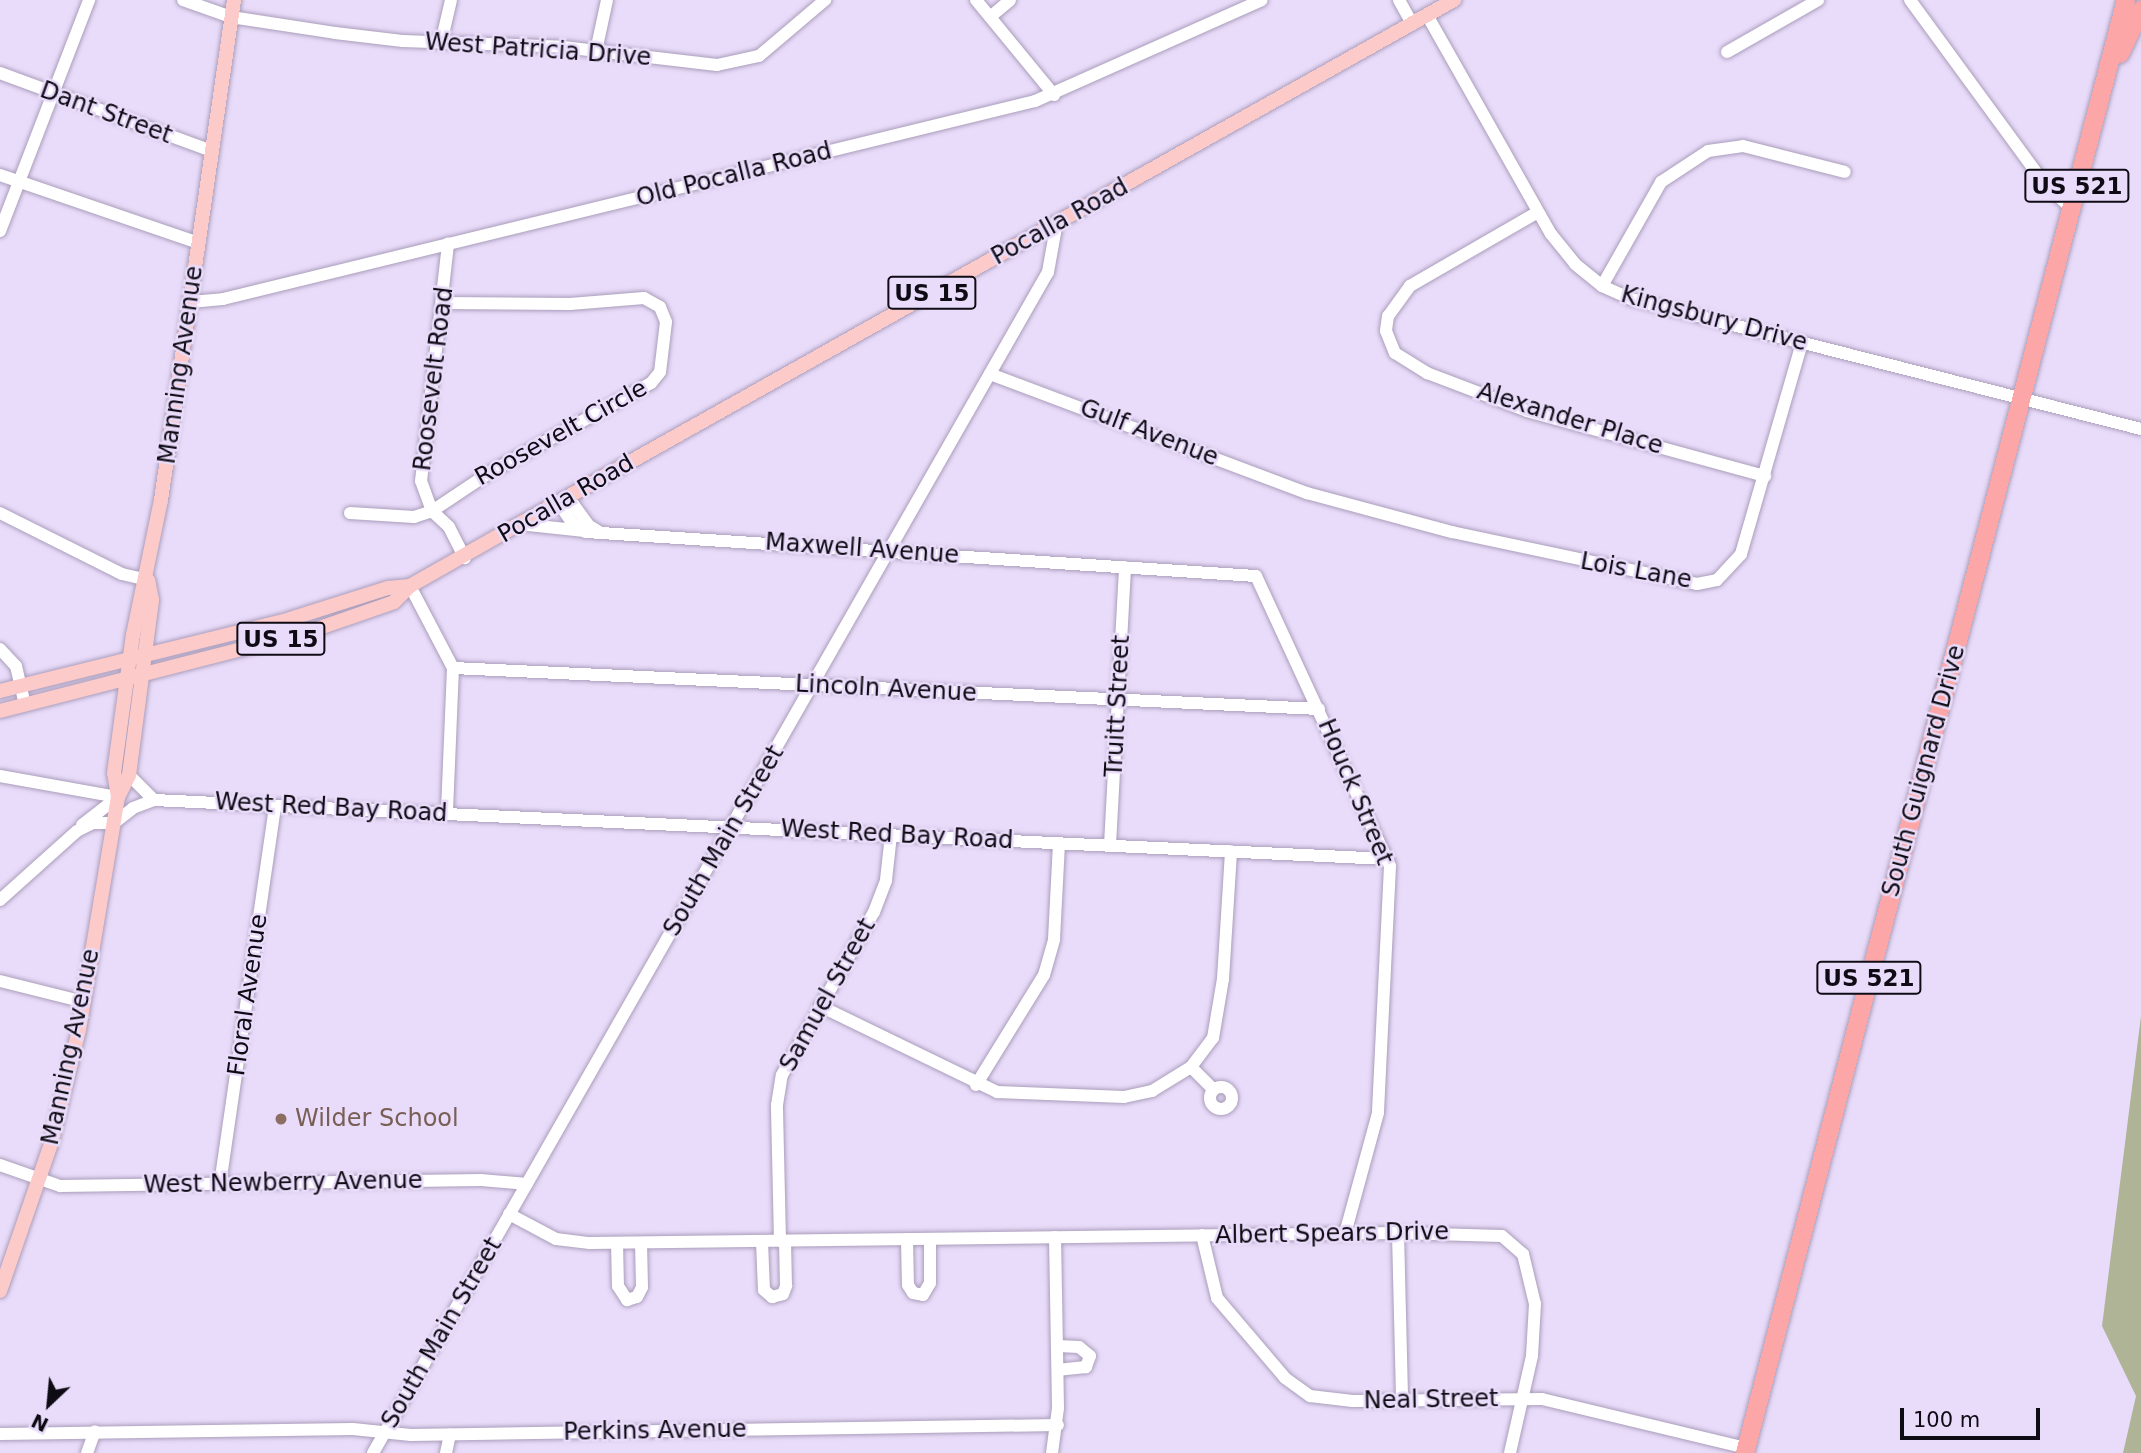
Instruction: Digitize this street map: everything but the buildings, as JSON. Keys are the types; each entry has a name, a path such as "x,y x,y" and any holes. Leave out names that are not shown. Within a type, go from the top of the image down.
{"highway":[{"name":"US 521","path":"2103,88 2126,0"},
{"path":"2103,88 2141,10"},
{"name":"South Guignard Drive","path":"1746,1450 2103,88"}],"main road":[{"name":"Manning Avenue","path":"118,797 114,772 130,659 139,598 148,580 234,0"},
{"name":"Pocalla Road","path":"128,678 333,624 394,602 410,586 466,558 563,499 1454,0"},
{"name":"Manning Avenue","path":"0,1291 40,1179 84,1002 118,797 129,775 152,600 148,580"},
{"name":"Pocalla Road","path":"145,655 326,609 388,588 410,586"},
{"name":"US 15","path":"0,691 145,655"},
{"name":"US 15","path":"0,711 128,678"}],"street":[{"path":"0,231 89,0"},
{"name":"West Patricia Drive","path":"183,0 231,17 441,43 597,51 717,65 743,63 770,47 825,0"},
{"path":"441,43 451,0"},
{"path":"597,51 607,0"},
{"path":"976,0 1054,95"},
{"path":"990,17 1010,0"},
{"name":"Old Pocalla Road","path":"190,302 223,299 1054,95 1262,0"},
{"path":"1399,0 1412,23"},
{"path":"1727,52 1818,0"},
{"path":"1910,0 2043,182 2071,208"},
{"name":"Kingsbury Drive","path":"1427,15 1538,212 1575,264 1602,286 1631,299 2141,429"},
{"name":"Dant Street","path":"0,73 212,150"},
{"path":"1602,286 1661,182 1708,151 1743,146 1845,172"},
{"path":"0,174 198,243"},
{"name":"Alexander Place","path":"1538,212 1404,291 1391,307 1386,324 1395,353 1427,373 1527,411 1765,476"},
{"name":"South Main Street","path":"373,1453 1048,272 1057,222"},
{"name":"Roosevelt Road","path":"432,511 421,481 444,303 448,244"},
{"name":"Roosevelt Circle","path":"432,511 492,471 651,383 660,372 666,334 660,307 644,298 570,304 444,303"},
{"name":"Lois Lane","path":"1307,493 1465,535 1698,584 1717,580 1741,554 1802,344"},
{"name":"Gulf Avenue","path":"990,374 1307,493"},
{"path":"563,499 573,523 586,531"},
{"path":"563,499 588,525 600,532"},
{"path":"349,513 414,517 432,511 449,527 466,558"},
{"path":"0,513 122,574 148,580"},
{"name":"Maxwell Avenue","path":"519,524 600,532 1125,567"},
{"name":"Truitt Street","path":"1110,845 1125,567"},
{"name":"Houck Street","path":"1125,567 1256,576 1388,859 1378,1113 1345,1234"},
{"path":"410,586 453,668 447,814"},
{"path":"0,649 13,661 25,704"},
{"name":"Lincoln Avenue","path":"453,668 1320,709"},
{"path":"129,775 154,800"},
{"path":"0,776 118,797"},
{"path":"0,900 118,797"},
{"name":"West Red Bay Road","path":"114,823 133,808 154,800 1388,859"},
{"name":"Floral Avenue","path":"220,1184 275,806"},
{"path":"77,831 93,823 114,823"},
{"name":"Samuel Street","path":"782,1241 778,1088 883,890 891,835"},
{"path":"976,1085 1031,999 1047,966 1054,939 1059,843"},
{"path":"820,1006 976,1085 1006,1094 1124,1097 1152,1091 1191,1067 1213,1038 1220,1013 1231,851"},
{"path":"0,981 84,1002"},
{"path":"1191,1067 1213,1089"},
{"name":"West Newberry Avenue","path":"0,1165 60,1186 481,1180 527,1184"},
{"name":"Albert Spears Drive","path":"509,1214 556,1239 617,1243 1398,1233 1483,1233 1503,1236 1518,1246 1528,1265 1535,1304 1523,1399 1510,1453"},
{"path":"1398,1233 1402,1399"},
{"name":"Neal Street","path":"1202,1235 1217,1298 1290,1383 1310,1396 1331,1401 1523,1399 1592,1408 1746,1450"},
{"path":"1052,1453 1058,1425 1059,1370 1055,1237"},
{"path":"907,1239 908,1285 913,1293 923,1295 930,1283 930,1239"},
{"path":"762,1241 764,1290 772,1297 783,1294 786,1286 782,1241"},
{"path":"617,1243 618,1286 627,1300 637,1297 642,1287 641,1243"},
{"path":"1058,1346 1079,1347 1090,1356 1086,1367 1059,1370"},
{"name":"Perkins Avenue","path":"0,1434 95,1431 450,1434 1058,1425"},
{"path":"87,1453 95,1431"},
{"path":"446,1453 450,1434"}],"green space":[{"path":"2141,1016 2141,1453 2123,1453 2136,1396 2102,1326"}],"place":[{"name":"Wilder School","path":"281,1119"}]}
